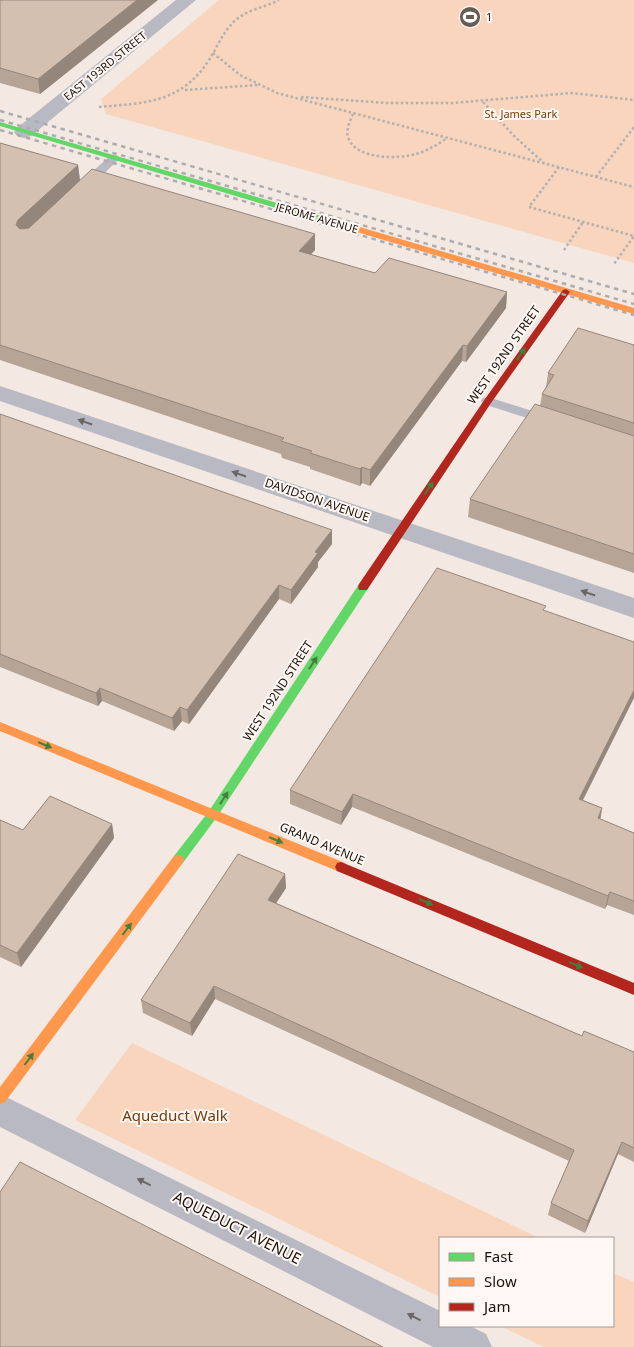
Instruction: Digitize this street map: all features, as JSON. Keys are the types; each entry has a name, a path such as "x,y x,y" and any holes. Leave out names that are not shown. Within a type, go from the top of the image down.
{"street":[{"name":"EAST 193RD STREET","path":"24,132 187,0"},
{"name":"JEROME AVENUE","path":"0,124 634,311"},
{"name":"WEST 192ND STREET","path":"0,1098 214,814 401,529 488,401 566,292"},
{"name":"DAVIDSON AVENUE","path":"0,393 634,608"},
{"name":"GRAND AVENUE","path":"0,726 634,989"},
{"name":"AQUEDUCT AVENUE","path":"0,1110 473,1347"}],"lane":[{"path":"79,190 114,158"},
{"path":"488,401 558,424"}],"path":[{"path":"91,108 158,100 174,96 197,78 214,53 226,30 238,18 278,0"},
{"path":"214,53 228,67 259,85 294,97 634,188"},
{"path":"184,90 259,85"},
{"path":"294,97 387,103 483,102 572,92 634,100"},
{"path":"483,102 514,136 545,163"},
{"path":"354,114 348,123 346,134 350,141 365,153 395,158 418,154 426,152 447,138"},
{"path":"596,177 634,127"},
{"path":"559,167 529,207 634,236 614,264"},
{"path":"564,250 583,222"}],"green space":[{"name":"St. James Park","path":"219,0 634,0 634,263 106,114 101,99"},
{"name":"Aqueduct Walk","path":"132,1043 537,1237 439,1237 439,1297 75,1120"},
{"path":"614,1273 634,1282 634,1347 544,1347 502,1327 614,1327"}],"building":[{"path":"137,0 38,79 0,68 0,1"},
{"path":"0,143 78,165 18,220 16,225 20,229 29,228 92,169 315,234 299,251 375,273 389,258 507,292 467,346 463,345 370,470 362,467 360,469 310,453 312,451 281,441 284,438 0,345"},
{"path":"578,328 634,345 634,423 542,394 554,375 548,373"},
{"path":"535,404 634,436 634,554 470,499"},
{"path":"0,414 332,530 315,552 318,553 291,590 279,585 187,710 180,707 172,718 100,688 96,693 0,654"},
{"path":"437,568 546,606 543,610 634,642 634,690 579,799 602,808 598,818 634,833 634,901 610,892 608,896 353,794 342,812 290,790"},
{"path":"50,796 112,824 17,953 0,945 0,820 23,830"},
{"path":"238,854 285,874 268,900 582,1036 584,1031 634,1052 634,1148 622,1142 588,1221 551,1203 574,1150 214,986 190,1023 141,1000"},
{"path":"20,1162 383,1347 0,1347 0,1192"}],"railway":[{"path":"0,111 634,294"},
{"path":"0,120 634,304"},
{"path":"0,130 634,315"}],"traffic: fast":[{"path":"0,124 336,223"},
{"path":"178,860 213,814 363,587"}],"traffic: slow":[{"path":"336,223 634,311"},
{"path":"0,726 341,867"},
{"path":"0,1098 178,860"}],"traffic: jam":[{"path":"363,587 488,401 566,292"},
{"path":"341,867 634,989"}],"place":[{"name":"1","path":"470,17"}]}
